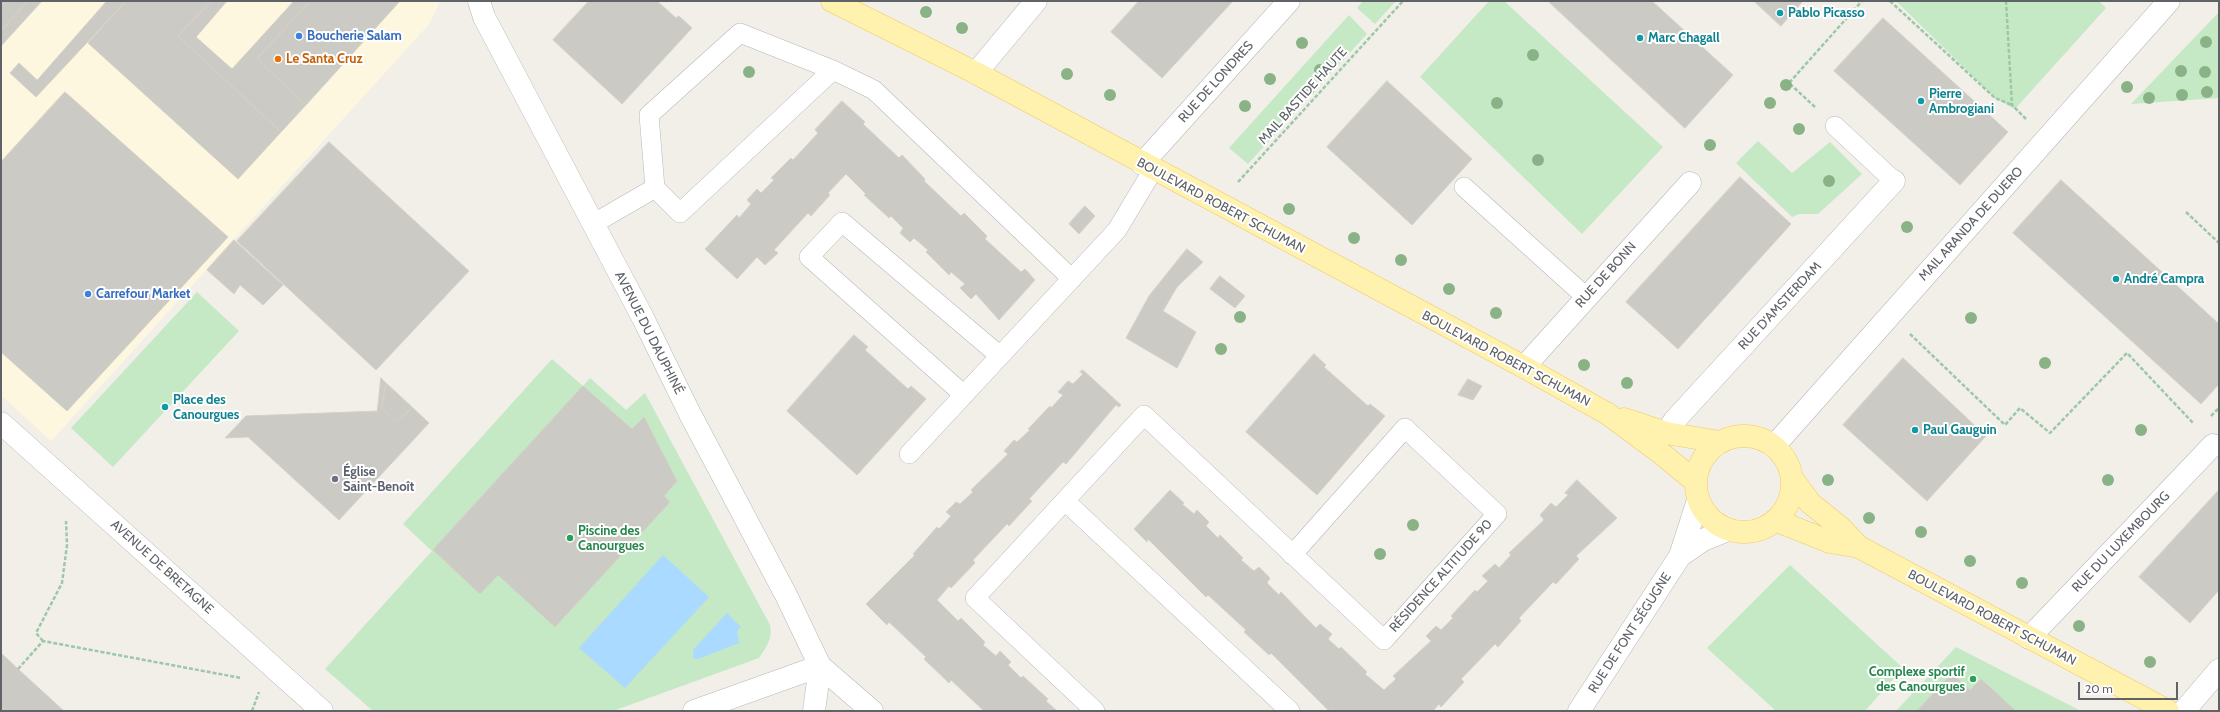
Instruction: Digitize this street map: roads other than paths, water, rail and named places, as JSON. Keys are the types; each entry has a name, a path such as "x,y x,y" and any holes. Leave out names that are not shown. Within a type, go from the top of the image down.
{"main road":[{"name":"BOULEVARD ROBERT SCHUMAN","path":"832,1 976,73 1148,167 1524,367 1608,414 1662,454 1697,491"},
{"name":"BOULEVARD ROBERT SCHUMAN","path":"1608,414 1666,432 1720,442"},
{"path":"1747,436 1761,439 1774,446 1789,466 1792,478 1791,494 1786,508 1775,520 1753,532 1728,530 1715,523 1705,513 1697,491 1699,467 1707,453 1720,442 1733,437 1747,436"},
{"name":"BOULEVARD ROBERT SCHUMAN","path":"1792,478 1810,503 1840,527 1859,547 2168,711"},
{"name":"BOULEVARD ROBERT SCHUMAN","path":"1775,520 1830,542 1859,547"}],"street":[{"name":"AVENUE DU DAUPHINÉ","path":"479,1 484,17 593,224 690,414 786,595 820,666"},
{"path":"976,73 1036,1"},
{"name":"RUE DE LONDRES","path":"1148,167 1289,1"},
{"name":"MAIL ARANDA DE DUERO","path":"1774,446 2169,1"},
{"name":"RUE D'AMSTERDAM","path":"1666,432 1674,421 1894,181"},
{"name":"RUE DE BONN","path":"1524,367 1690,183"},
{"name":"AVENUE DE BRETAGNE","path":"1,423 62,478 268,675 322,711"},
{"name":"RUE DU LUXEMBOURG","path":"2029,638 2213,446"},
{"name":"RUE DE FONT SÉGUGNE","path":"1579,711 1680,556 1697,491"},
{"name":"RUE DE FONT SÉGUGNE","path":"1680,556 1703,540 1728,530"},
{"path":"694,711 820,666"},
{"path":"814,711 820,666"},
{"path":"820,666 872,711"},
{"path":"2184,711 2219,670"}],"lane":[{"path":"833,70 680,213 655,188 649,115 740,33 833,70 874,90 1072,279"},
{"path":"1835,126 1894,181"},
{"path":"909,454 1117,230 1148,167"},
{"path":"1464,187 1586,297"},
{"path":"593,224 655,188"},
{"path":"964,395 809,256 842,222 1000,356"},
{"name":"RÉSIDENCE ALTITUDE 90","path":"1095,711 975,598 1144,416 1292,555 1384,640 1497,514 1405,428 1292,555"},
{"path":"1065,501 1284,709"}],"water":[{"path":"663,555 709,597 625,688 579,648"},
{"path":"727,613 741,627 737,631 739,643 698,659 693,658 693,650"}],"place":[{"name":"Pablo Picasso","path":"1780,13"},
{"name":"Boucherie Salam","path":"299,36"},
{"name":"Marc Chagall","path":"1640,38"},
{"name":"Le Santa Cruz","path":"278,59"},
{"name":"Pierre Ambrogiani","path":"1921,101"},
{"name":"André Campra","path":"2116,279"},
{"name":"Carrefour Market","path":"88,294"},
{"name":"Place des Canourgues","path":"165,407"},
{"name":"Paul Gauguin","path":"1915,430"},
{"name":"Église Saint-Benoît","path":"335,479"},
{"name":"Piscine des Canourgues","path":"570,538"},
{"name":"Complexe sportif des Canourgues","path":"1973,679"}]}
